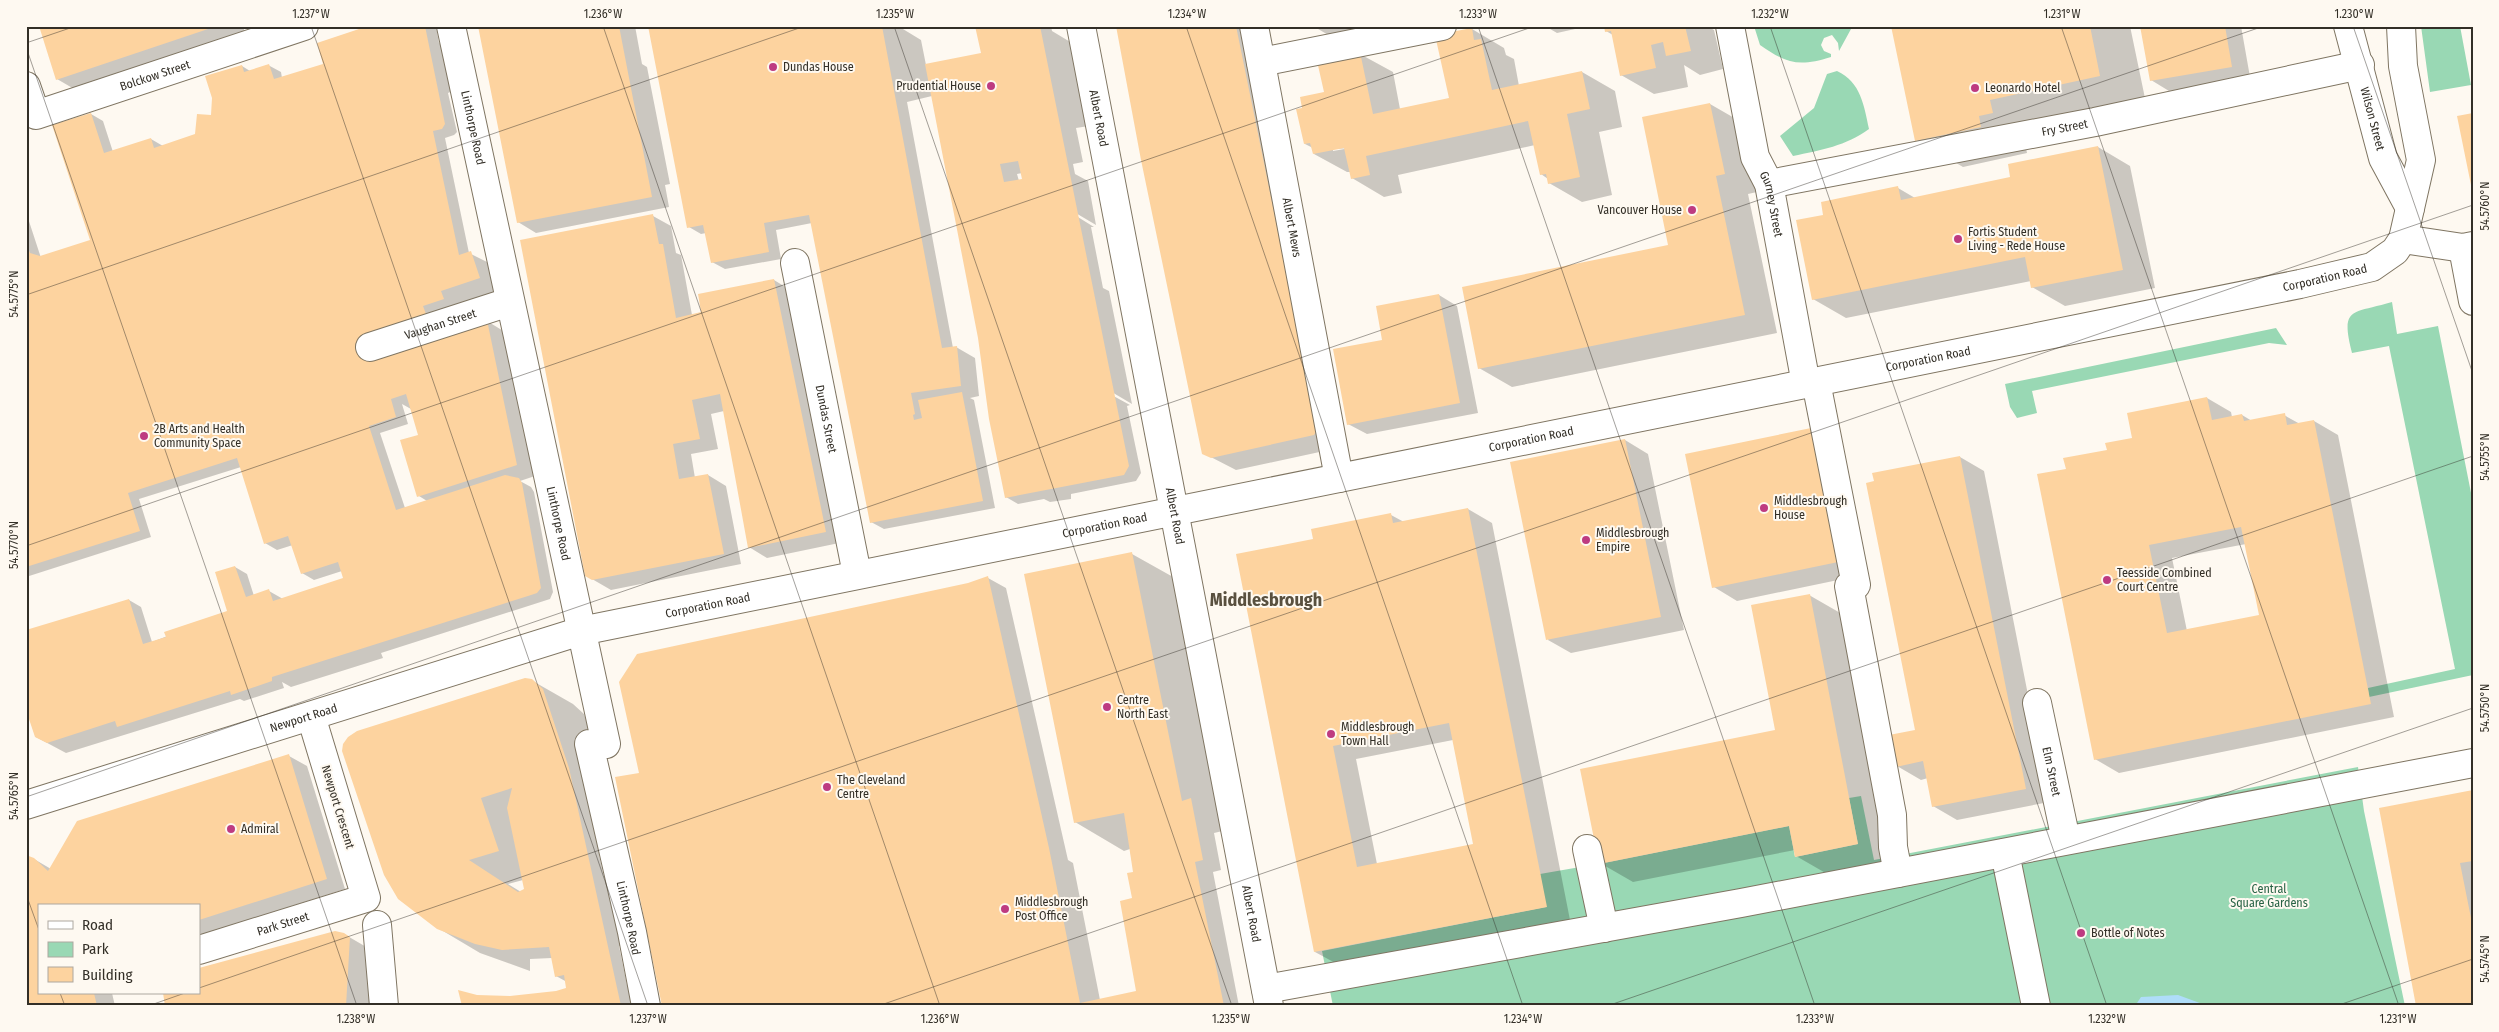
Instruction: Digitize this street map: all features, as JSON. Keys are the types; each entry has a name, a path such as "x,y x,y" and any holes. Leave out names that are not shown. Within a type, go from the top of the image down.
{"street":[{"name":"Bolckow Street","path":"26,86 36,115 304,26"},
{"name":"Linthorpe Road","path":"451,26 509,302 606,744 589,744 632,932 646,1006"},
{"name":"Albert Road","path":"1081,26 1267,997"},
{"name":"Albert Mews","path":"1254,26 1328,428 1339,478"},
{"path":"1261,62 1442,26"},
{"name":"Gurney Street","path":"1730,26 1755,157 1769,184 1856,586 1849,586 1892,815 1893,847 1898,873"},
{"name":"Wilson Street","path":"2348,26 2360,65 2383,158 2410,208"},
{"path":"2401,26 2402,66 2421,160 2403,239 2468,247 2473,301"},
{"name":"Fry Street","path":"1769,184 2095,122 2360,65"},
{"name":"Corporation Road","path":"581,631 857,574 1002,548 2354,271 2372,267 2386,258 2403,239"},
{"name":"Dundas Street","path":"795,263 857,574"},
{"name":"Vaughan Street","path":"370,347 509,302"},
{"name":"Newport Road","path":"27,802 311,716 581,631"},
{"name":"Elm Street","path":"2037,704 2066,840"},
{"name":"Newport Crescent","path":"311,716 366,898"},
{"path":"1267,997 1604,928 2473,763"},
{"path":"1587,850 1604,928"},
{"path":"2004,853 2036,1006"},
{"name":"Park Street","path":"200,950 366,898"},
{"path":"377,925 384,1006"}],"green space":[{"path":"1754,26 1850,26 1851,29 1839,51 1838,43 1832,35 1824,38 1821,45 1824,51 1831,54 1831,57 1802,63 1786,60 1760,45"},
{"path":"2421,26 2460,26 2471,85 2430,92"},
{"path":"1837,71 1851,81 1860,95 1869,129 1851,140 1793,156 1780,136 1814,108 1827,74"},
{"path":"2392,302 2397,334 2438,326 2473,503 2473,675 2369,697 2368,688 2455,669 2389,346 2352,353 2349,338 2349,319 2352,314"},
{"path":"2276,328 2287,345 2269,343 2032,391 2037,413 2017,418 2010,407 2005,384"},
{"name":"Central Square Gardens","path":"2358,767 2364,811 2405,1006 1333,1006 1322,951 1546,907 1540,874 1789,826 1795,857 1858,844 1849,798 1861,796 1874,860"}],"water":[{"path":"2178,995 2208,1006 2135,1006 2141,997"}],"building":[{"path":"39,26 213,26 214,27 56,80"},
{"path":"368,26 425,26 445,124 442,129 433,131 459,255 471,251 480,278 441,291 444,299 423,306 426,314 366,334 373,357 487,320 517,465 417,497 400,440 418,435 406,394 391,399 396,417 369,426 396,510 505,475 519,478 522,483 541,588 537,593 528,596 272,677 272,681 231,695 230,691 117,727 115,721 47,743 35,737 26,710 26,630 129,599 143,644 166,637 164,632 227,611 215,572 235,566 246,597 269,589 273,601 343,578 338,562 301,574 288,536 264,544 237,458 128,493 140,531 26,567 26,242 30,253 40,256 90,240 52,125 91,113 104,153 151,138 154,148 195,134 197,114 211,115 212,98 205,76 242,65 244,72 269,64 274,79 323,64 317,43"},
{"path":"478,26 619,26 652,197 517,223"},
{"path":"648,26 882,26 942,348 957,346 961,386 911,393 915,414 913,415 914,420 922,418 918,400 962,392 983,501 870,523 809,215 764,223 769,252 711,263 703,225 687,228"},
{"path":"975,26 1040,26 1129,466 1124,475 1005,498 989,419 978,338 925,64 981,53","holes":["1018,161 1022,179 1004,182 1000,164"]},
{"path":"1116,26 1236,26 1318,428 1314,435 1211,458 1202,454 1141,160"},
{"path":"1604,26 1685,26 1691,51 1666,56 1663,42 1651,45 1656,68 1620,76 1611,31 1605,32"},
{"name":"Leonardo Hotel","path":"1891,26 2090,26 2100,76 1990,100 1993,113 1979,116 1981,127 1915,141"},
{"path":"2140,26 2225,26 2232,67 2150,81"},
{"path":"1472,28 1474,40 1481,39 1492,90 1582,71 1590,109 1567,114 1580,177 1548,184 1546,174 1540,175 1528,121 1366,156 1370,175 1351,179 1344,148 1313,154 1310,143 1304,144 1296,109 1302,108 1300,97 1324,92 1317,61 1360,52 1373,114 1449,98 1435,35"},
{"name":"Vancouver House","path":"1710,103 1725,174 1716,176 1745,315 1478,369 1462,287 1668,245 1642,117"},
{"path":"2473,113 2473,185 2471,185 2457,116"},
{"name":"Fortis Student Living - Rede House","path":"2098,146 2123,270 2031,288 2025,257 1812,300 1796,220 1823,215 1821,202 1898,186 1901,200 2010,177 2008,164"},
{"path":"653,214 659,244 663,244 676,318 701,312 698,294 774,279 826,532 748,548 720,394 692,400 700,439 673,444 679,479 708,474 724,554 592,580 585,576 520,240"},
{"path":"1439,294 1460,403 1347,425 1333,349 1382,340 1376,306"},
{"name":"Teesside Combined Court Centre","path":"2207,397 2212,420 2242,414 2244,421 2285,413 2287,425 2314,420 2371,704 2094,760 2037,474 2066,469 2063,458 2107,450 2105,443 2132,438 2127,413","holes":["2241,527 2259,615 2167,633 2149,545"]},
{"name":"Middlesbrough House","path":"1816,427 1843,561 1712,588 1685,454"},
{"name":"Middlesbrough Empire","path":"1625,439 1661,617 1546,640 1510,462"},
{"path":"1960,456 2026,789 1932,807 1923,761 1896,767 1889,735 1915,730 1866,483 1874,481 1872,473"},
{"name":"Middlesbrough Town Hall","path":"1468,508 1547,907 1314,952 1236,554 1313,539 1311,529 1391,513 1393,523","holes":["1449,723 1473,844 1357,867 1333,746"]},
{"name":"The Cleveland Centre","path":"1132,552 1182,801 1191,798 1203,860 1195,862 1224,1006 662,1006 615,777 639,773 619,682 637,654 968,583 988,576 1049,848 1080,1003 1136,991 1120,901 1132,898 1127,873 1133,872 1124,813 1074,823 1024,574"},
{"path":"1810,594 1858,844 1795,857 1789,826 1599,864 1580,769 1775,730 1751,605"},
{"path":"525,678 532,679 543,689 569,768 621,1006 462,1006 458,990 477,995 510,996 556,991 566,988 564,975 555,977 549,947 502,950 475,944 437,929 398,899 384,875 342,751 343,744 348,737 357,731","holes":["512,788 507,808 524,889 518,892 469,860 499,851 481,798"]},
{"path":"289,754 327,879 200,920 200,904 38,904 38,994 94,994 97,1006 26,1006 26,855 34,858 48,871 77,821"},
{"path":"2473,790 2473,861 2460,863 2473,928 2473,1006 2416,1006 2379,808"},
{"path":"335,931 350,937 346,1006 165,1006 163,994 200,994 200,968"}],"place":[{"name":"Dundas House","path":"773,67"},
{"name":"Prudential House","path":"991,86"},
{"name":"Leonardo Hotel","path":"1975,88"},
{"name":"Vancouver House","path":"1692,210"},
{"name":"Fortis Student Living - Rede House","path":"1958,239"},
{"name":"2B Arts and Health Community Space","path":"144,436"},
{"name":"Middlesbrough House","path":"1764,508"},
{"name":"Middlesbrough Empire","path":"1586,540"},
{"name":"Teesside Combined Court Centre","path":"2107,580"},
{"name":"Centre North East","path":"1107,707"},
{"name":"Middlesbrough Town Hall","path":"1331,734"},
{"name":"The Cleveland Centre","path":"827,787"},
{"name":"Admiral","path":"231,829"},
{"name":"Middlesbrough Post Office","path":"1005,909"},
{"name":"Bottle of Notes","path":"2081,933"}],"district":[{"name":"Middlesbrough","path":"1266,600"}]}
